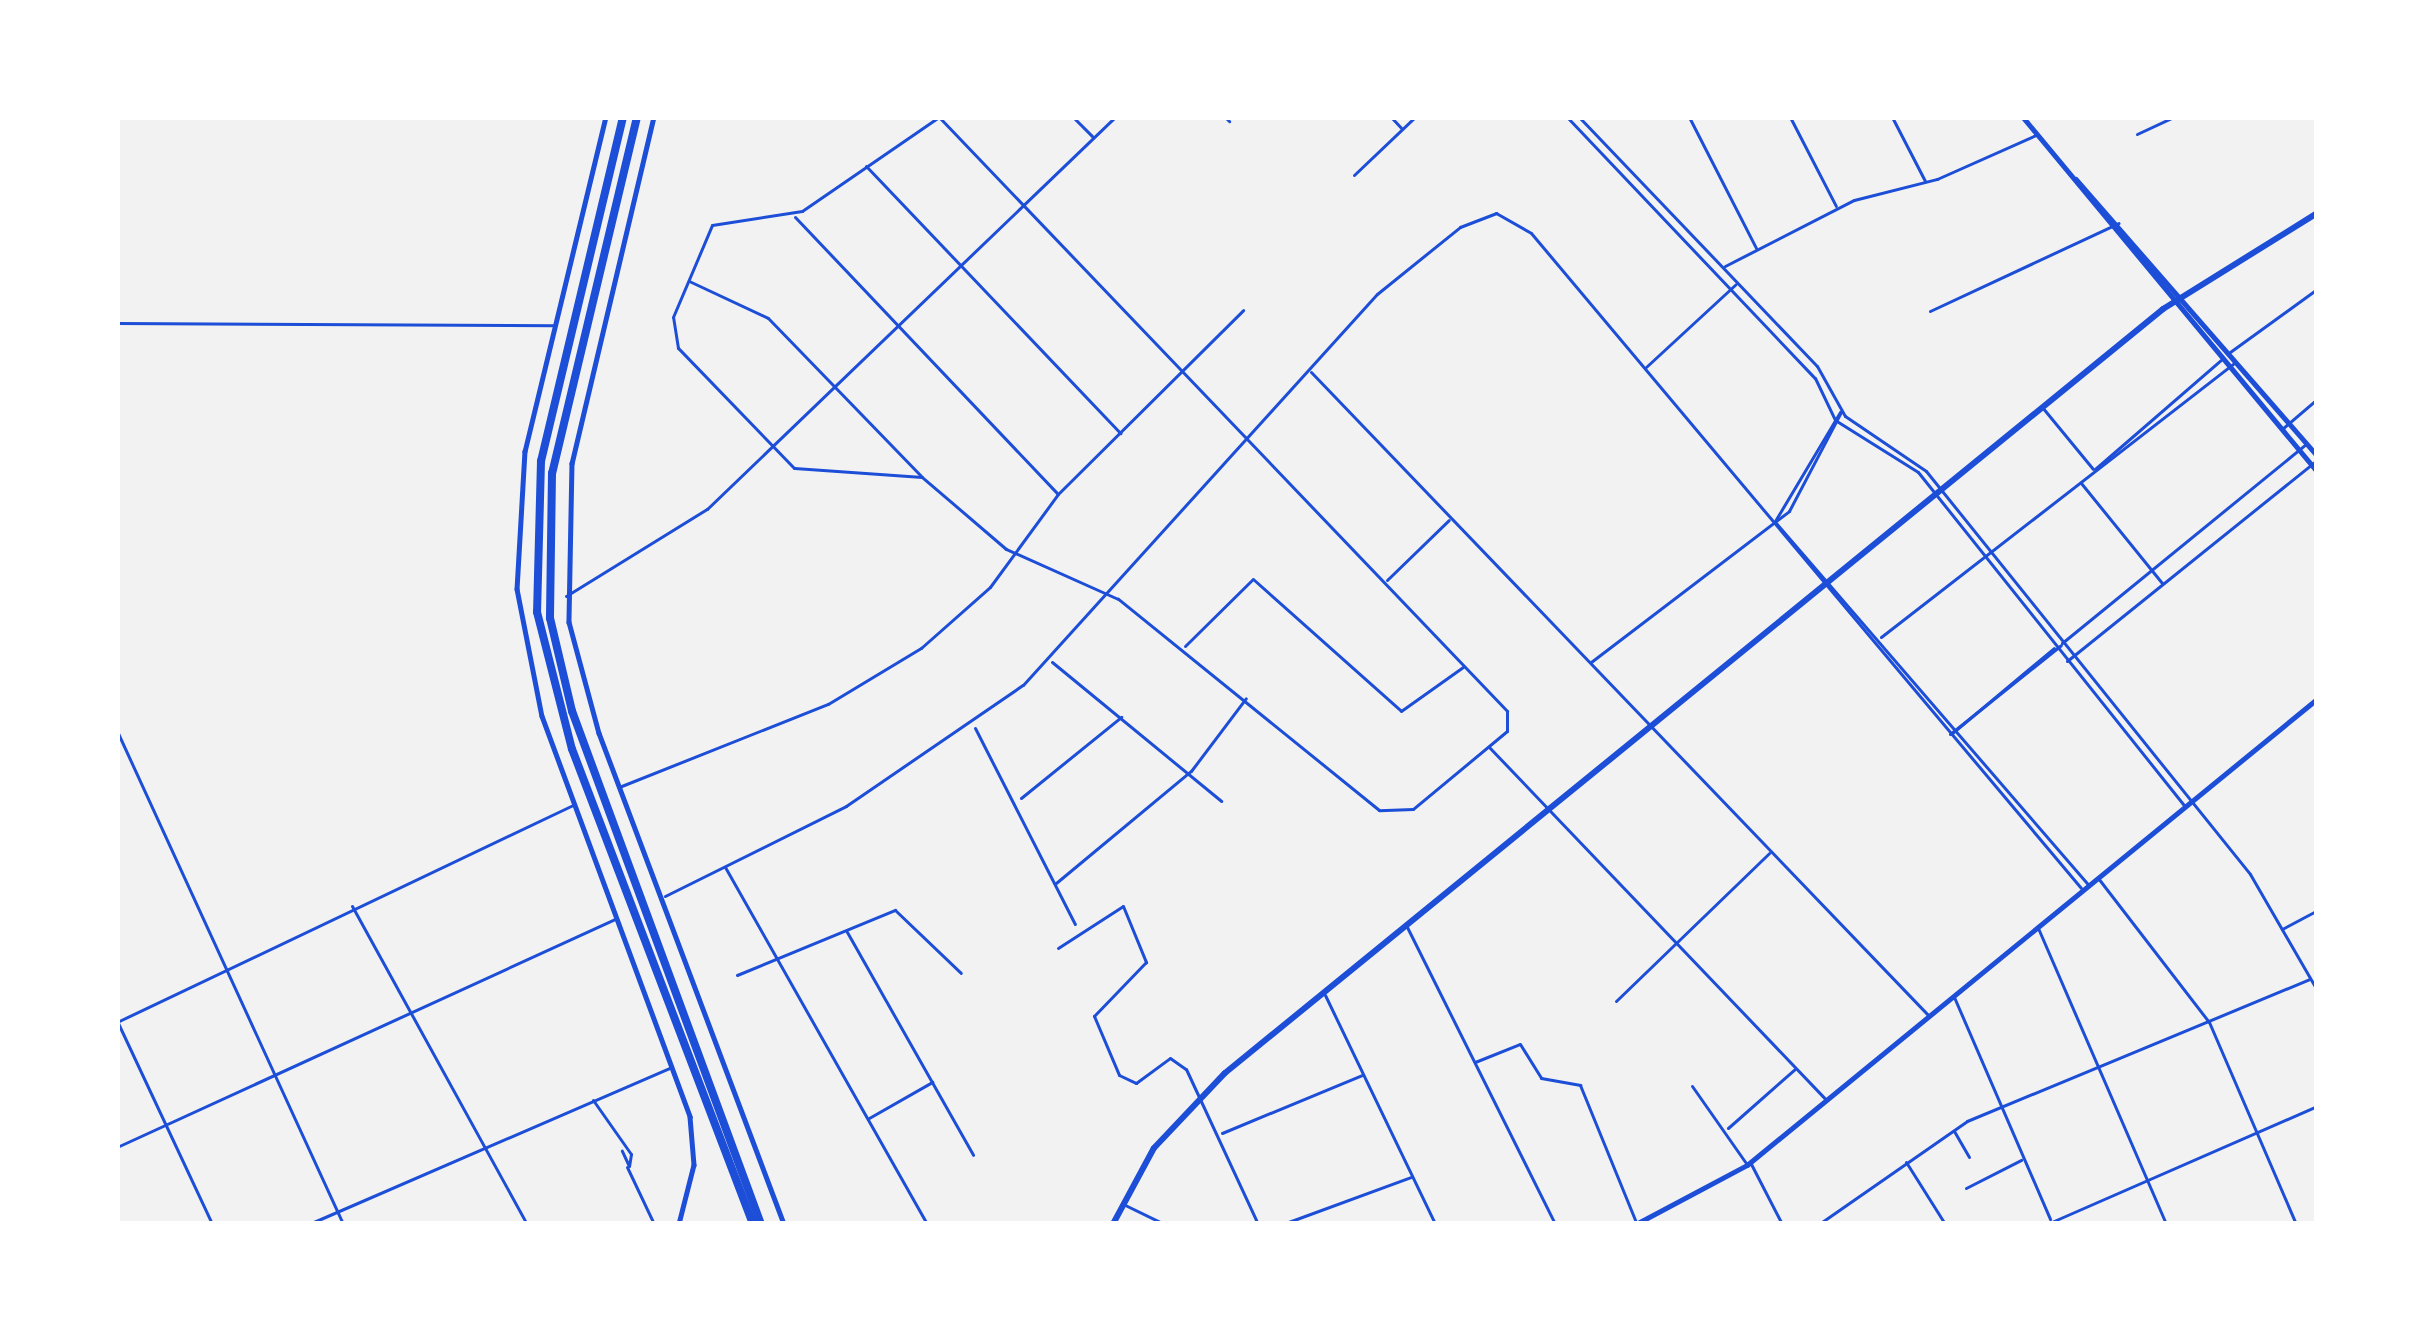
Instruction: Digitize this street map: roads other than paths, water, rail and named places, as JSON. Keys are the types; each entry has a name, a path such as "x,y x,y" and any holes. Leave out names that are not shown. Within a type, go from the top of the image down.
{"highway":[{"path":"623,117 541,461 537,612 572,749 757,1224"},
{"path":"637,117 552,473 550,618 572,710 757,1224"}],"main road":[{"path":"1113,1224 1122,1204 1202,1094 2177,298 2317,213"}],"street":[{"path":"606,117 520,481 517,589 532,681 673,1067 695,1153 679,1224"},
{"path":"654,117 572,463 566,596 619,787 784,1224"},
{"path":"689,281 768,318 922,477 1014,554 1106,593 1396,815 1489,746 1511,722 1465,666 939,117 792,215 712,226 689,281 673,341 771,447 812,475 922,477"},
{"path":"1073,117 1093,138"},
{"path":"566,596 683,528 1115,117"},
{"path":"1390,117 1402,129"},
{"path":"1354,176 1414,117"},
{"path":"1567,117 1815,378 1835,419 1939,492 1982,554 2188,803 2282,929 2317,990"},
{"path":"1580,117 1823,373 1842,411 1939,492 2070,659"},
{"path":"1688,117 1756,249"},
{"path":"1790,117 1837,208"},
{"path":"1892,117 1925,183"},
{"path":"2023,117 2110,228 2230,353 2307,443 2316,463"},
{"path":"2137,134 2173,117"},
{"path":"1723,267 1837,208 1925,183 2037,134"},
{"path":"864,163 1121,434"},
{"path":"2070,174 2119,224 2228,367 2299,450 2316,463"},
{"path":"661,898 973,725 1050,660 1390,282 1491,214 1522,224 1880,638 2085,887"},
{"path":"792,215 1058,494"},
{"path":"1930,310 2119,224"},
{"path":"1645,368 1738,282"},
{"path":"2095,471 2222,359 2317,289"},
{"path":"619,787 877,679 974,603 1058,494 1184,374 1243,310"},
{"path":"117,323 556,325"},
{"path":"1873,643 1988,549 2236,361"},
{"path":"1311,372 1928,1015"},
{"path":"2281,429 2317,399"},
{"path":"2042,407 2095,471"},
{"path":"1589,663 1775,522 1842,411"},
{"path":"1775,522 1835,419"},
{"path":"1950,734 2307,443"},
{"path":"2070,659 2316,463"},
{"path":"2080,483 2163,584"},
{"path":"1385,583 1451,519"},
{"path":"1775,522 1950,734 2085,887"},
{"path":"1183,648 1253,579 1399,710 1465,666"},
{"path":"1950,734 1960,734 2060,652"},
{"path":"1050,660 1191,771 1221,802"},
{"path":"1056,883 1191,771 1246,697"},
{"path":"1474,1062 1520,1044 1541,1078 1580,1085 1636,1224 1749,1163 2317,699"},
{"path":"1019,800 1123,716"},
{"path":"973,725 1019,800 1075,924"},
{"path":"117,730 343,1224"},
{"path":"1489,746 1826,1100"},
{"path":"212,1224 117,1022 352,906 575,805"},
{"path":"1616,1001 1771,852"},
{"path":"724,867 927,1224"},
{"path":"2097,877 2209,1022 2296,1224"},
{"path":"352,906 527,1224"},
{"path":"1058,948 1123,906 1146,962 1094,1016 1119,1076 1136,1083 1170,1058 1202,1094 1258,1224"},
{"path":"2282,929 2317,910"},
{"path":"737,975 845,930 906,913 961,973"},
{"path":"117,1147 617,918"},
{"path":"1406,926 1555,1224"},
{"path":"2038,926 2166,1224"},
{"path":"845,930 973,1155"},
{"path":"1819,1224 1953,1129 2310,978"},
{"path":"1324,993 1436,1224"},
{"path":"1953,995 2050,1224 2317,1106"},
{"path":"309,1224 485,1144 673,1067"},
{"path":"1729,1128 1796,1067"},
{"path":"1222,1133 1364,1075"},
{"path":"867,1119 932,1082"},
{"path":"1692,1086 1749,1163 1781,1224"},
{"path":"592,1099 622,1151 654,1224"},
{"path":"1953,1129 1969,1156"},
{"path":"622,1151 627,1166"},
{"path":"1966,1188 2023,1159"},
{"path":"1906,1162 1946,1224"},
{"path":"1283,1224 1412,1176"},
{"path":"1122,1204 1164,1224"}]}
